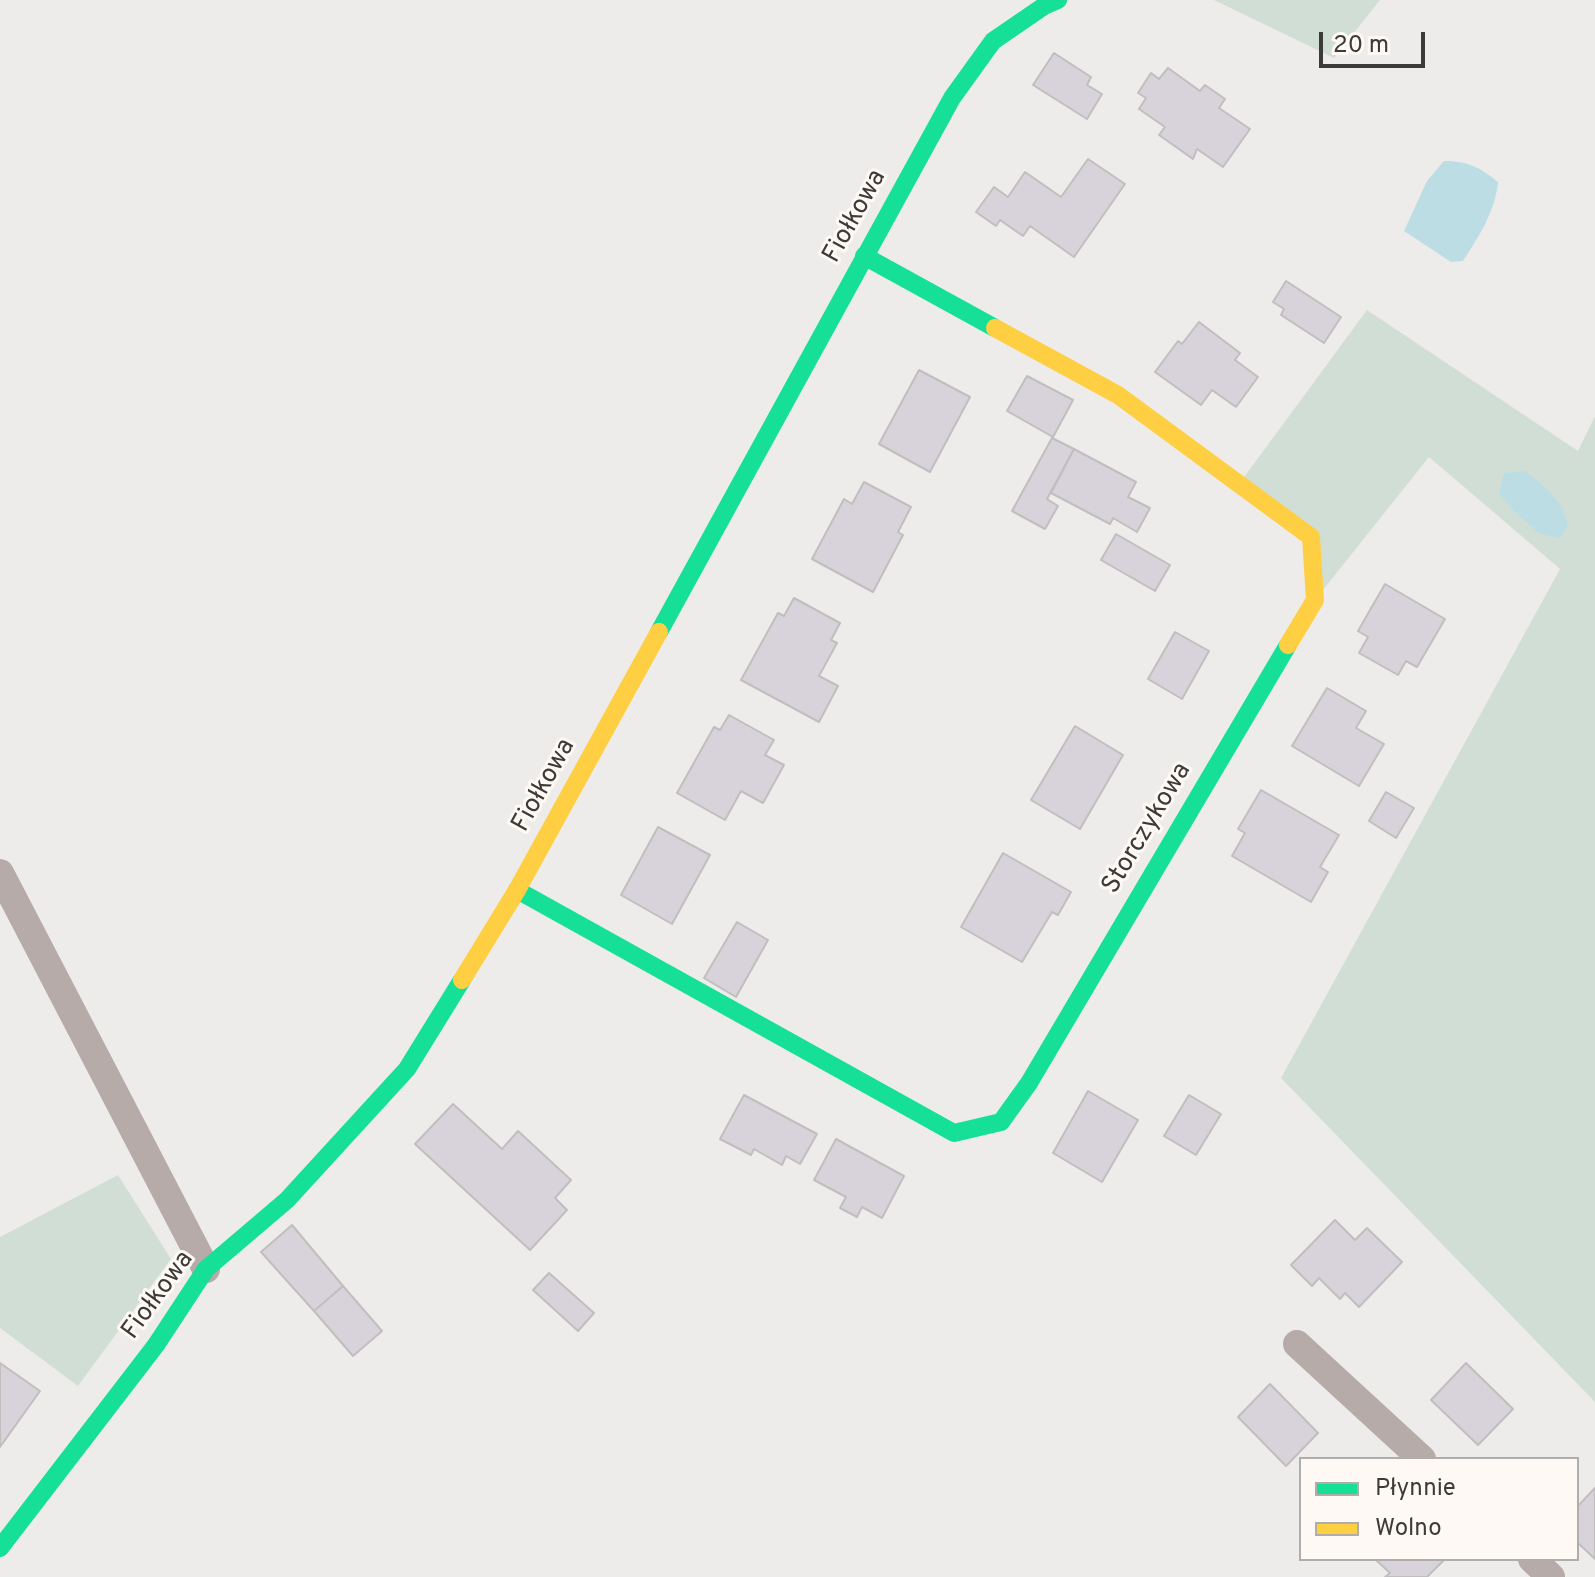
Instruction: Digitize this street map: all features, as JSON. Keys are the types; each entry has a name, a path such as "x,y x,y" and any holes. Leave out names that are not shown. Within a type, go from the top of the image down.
{"street":[{"name":"Fiołkowa","path":"0,1548 156,1345 206,1269 287,1200 407,1069 517,890 952,98 993,41 1058,0"},
{"name":"Storczykowa","path":"517,890 954,1133 1001,1122 1029,1083 1315,600 1311,537 1118,395 864,256"},
{"path":"0,873 206,1269"},
{"path":"1297,1344 1420,1457"},
{"path":"1534,1561 1551,1577"}],"shaded area":[{"path":"1214,0 1380,0 1334,58"},
{"path":"1367,310 1578,451 1595,416 1595,1402 1281,1078 1560,569 1429,457 1315,600 1311,537 1239,484"},
{"path":"118,1175 171,1259 78,1386 0,1328 0,1237"}],"water":[{"path":"1444,161 1473,166 1498,182 1490,214 1463,261 1451,262 1404,231 1427,181"},
{"path":"1524,471 1546,488 1562,509 1568,526 1560,538 1540,534 1499,493 1504,473"}],"building":[{"path":"1054,53 1091,77 1087,85 1102,94 1087,119 1033,85"},
{"path":"1168,68 1200,91 1205,85 1225,99 1219,108 1250,129 1223,167 1197,149 1193,159 1159,135 1165,127 1139,109 1146,98 1138,93 1151,73 1159,79"},
{"path":"1088,159 1125,184 1074,257 1030,226 1023,236 1000,220 996,226 976,212 994,187 1008,197 1025,172 1061,197"},
{"path":"1286,281 1341,317 1324,343 1281,315 1284,309 1273,302"},
{"path":"1199,322 1240,353 1235,360 1258,377 1236,407 1212,390 1201,405 1155,372 1178,341 1182,344"},
{"path":"919,370 970,397 930,472 879,444"},
{"path":"1027,376 1073,400 1053,437 1007,411"},
{"path":"1052,438 1074,449 1047,499 1058,506 1045,529 1012,511"},
{"path":"1074,449 1136,482 1128,497 1150,508 1137,532 1113,518 1110,524 1051,493"},
{"path":"864,482 911,507 898,532 903,535 873,592 812,559 844,499 852,504"},
{"path":"1116,534 1170,565 1155,591 1101,560"},
{"path":"1385,584 1445,619 1417,667 1406,661 1398,675 1359,653 1368,637 1358,631"},
{"path":"794,598 840,623 831,640 837,643 819,676 838,686 819,722 741,680 778,613 784,616"},
{"path":"1175,632 1209,651 1182,699 1148,679"},
{"path":"1327,688 1366,711 1356,728 1384,744 1359,786 1292,746"},
{"path":"729,715 774,740 765,755 784,765 763,803 741,791 725,820 677,793 714,727 720,730"},
{"path":"1075,726 1123,755 1080,829 1031,800"},
{"path":"1261,790 1339,835 1320,867 1328,872 1311,902 1232,856 1245,833 1238,829"},
{"path":"1386,792 1414,808 1396,838 1369,821"},
{"path":"658,827 710,855 672,924 621,895"},
{"path":"1003,853 1071,892 1058,915 1052,912 1022,962 961,927"},
{"path":"737,922 768,940 736,997 704,978"},
{"path":"1088,1091 1138,1120 1102,1182 1053,1153"},
{"path":"744,1095 817,1134 800,1164 786,1156 782,1165 754,1149 751,1155 720,1139"},
{"path":"1189,1095 1221,1114 1196,1155 1164,1136"},
{"path":"453,1104 502,1149 518,1131 571,1180 555,1198 567,1210 530,1250 415,1144"},
{"path":"836,1139 904,1176 882,1218 862,1207 857,1217 840,1208 846,1197 814,1180"},
{"path":"1335,1220 1355,1240 1367,1228 1402,1262 1359,1307 1345,1293 1340,1299 1319,1278 1312,1286 1291,1265"},
{"path":"292,1225 343,1286 314,1311 261,1252"},
{"path":"549,1273 594,1313 578,1331 533,1290"},
{"path":"343,1286 382,1331 353,1356 314,1311"},
{"path":"0,1363 40,1391 0,1447"},
{"path":"1466,1363 1513,1409 1478,1445 1431,1400"},
{"path":"1270,1384 1318,1433 1286,1466 1238,1417"},
{"path":"1595,1488 1595,1559 1579,1544 1579,1505"},
{"path":"1377,1561 1443,1561 1427,1577 1385,1577 1390,1573"}],"traffic: fast":[{"path":"659,632 952,98 993,41 1058,0"},
{"path":"864,256 995,328"},
{"path":"517,890 954,1133 1001,1122 1029,1083 1288,645"},
{"path":"0,1548 156,1345 206,1269 287,1200 407,1069 462,980"}],"traffic: slow":[{"path":"995,328 1118,395 1311,537 1315,600 1288,645"},
{"path":"462,980 517,890 659,632"}]}
